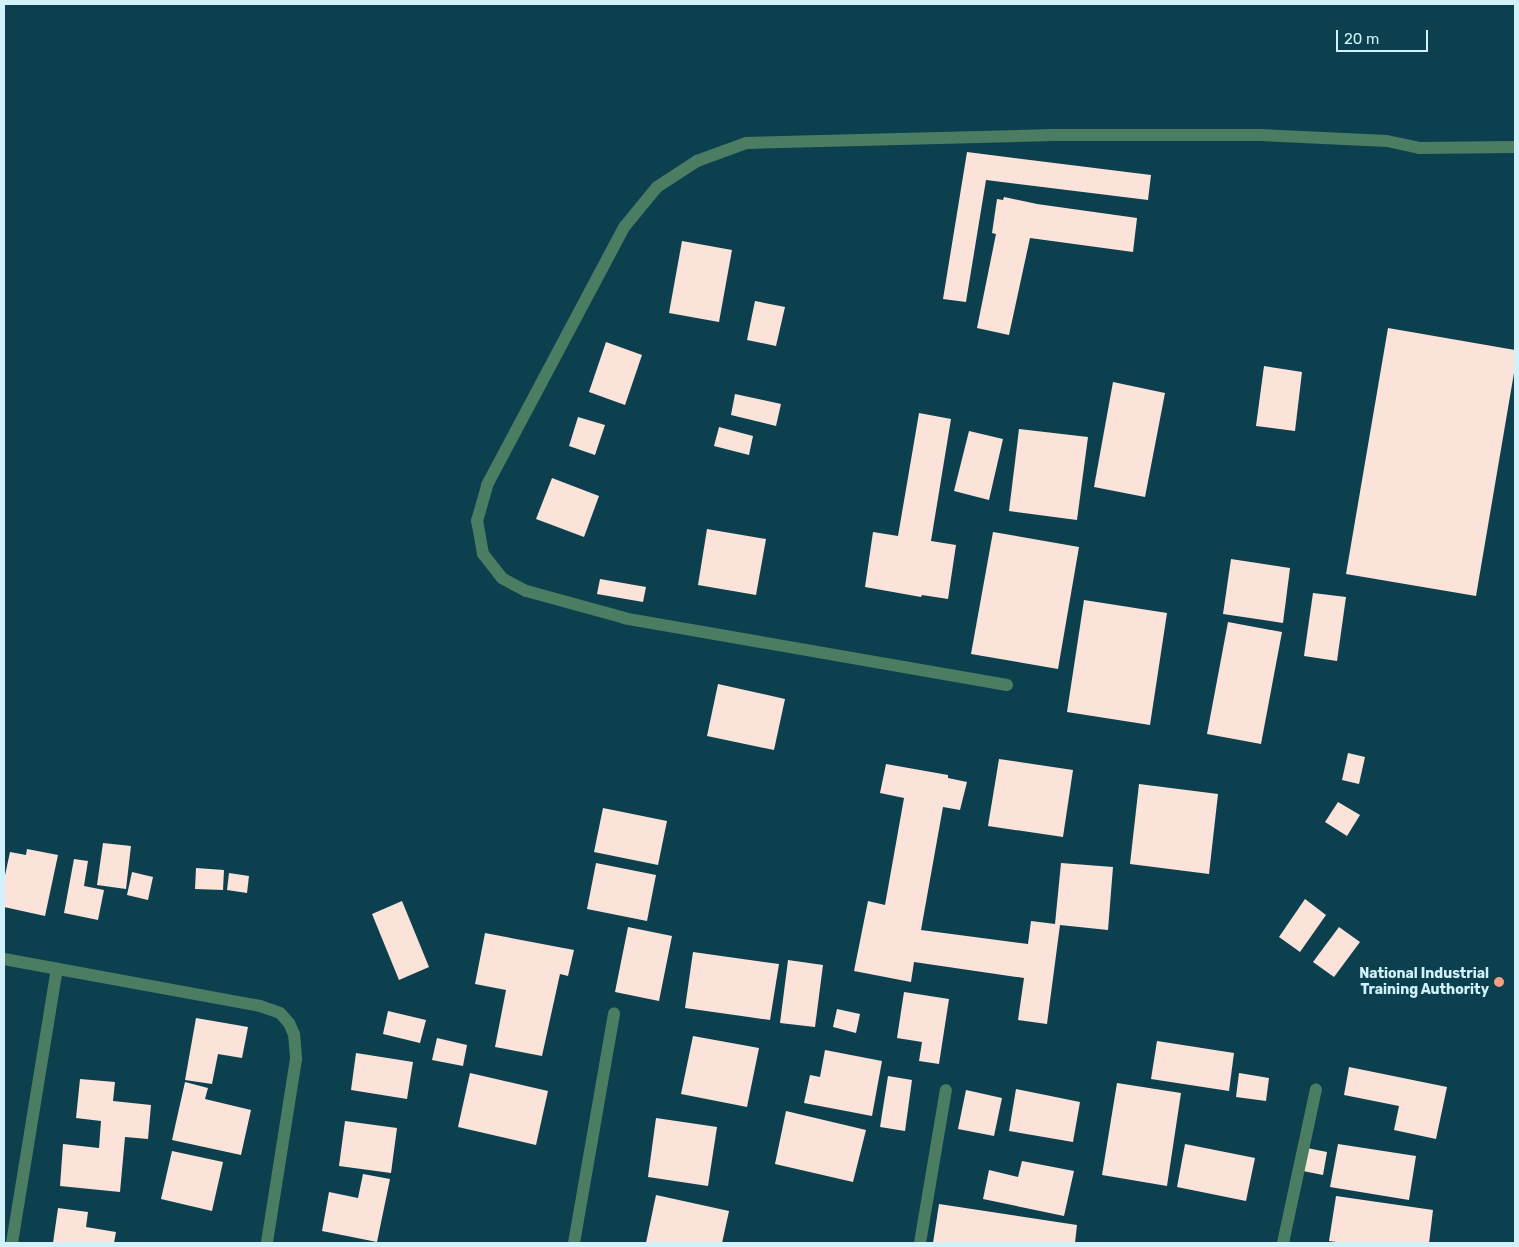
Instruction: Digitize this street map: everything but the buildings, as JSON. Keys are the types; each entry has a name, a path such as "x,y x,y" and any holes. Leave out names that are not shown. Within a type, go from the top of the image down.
{"street":[{"path":"1007,685 625,618 526,592 502,578 483,554 478,521 488,485 625,226 657,187 697,161 746,143 1054,135 1261,135 1387,141 1419,148 1515,147"},
{"path":"4,959 260,1006 280,1013 289,1023 294,1034 296,1059 267,1243"},
{"path":"12,1243 57,969"},
{"path":"574,1243 614,1013"},
{"path":"1283,1243 1316,1088"},
{"path":"920,1243 946,1090"}],"place":[{"name":"National Industrial Training Authority","path":"1499,982"}]}
